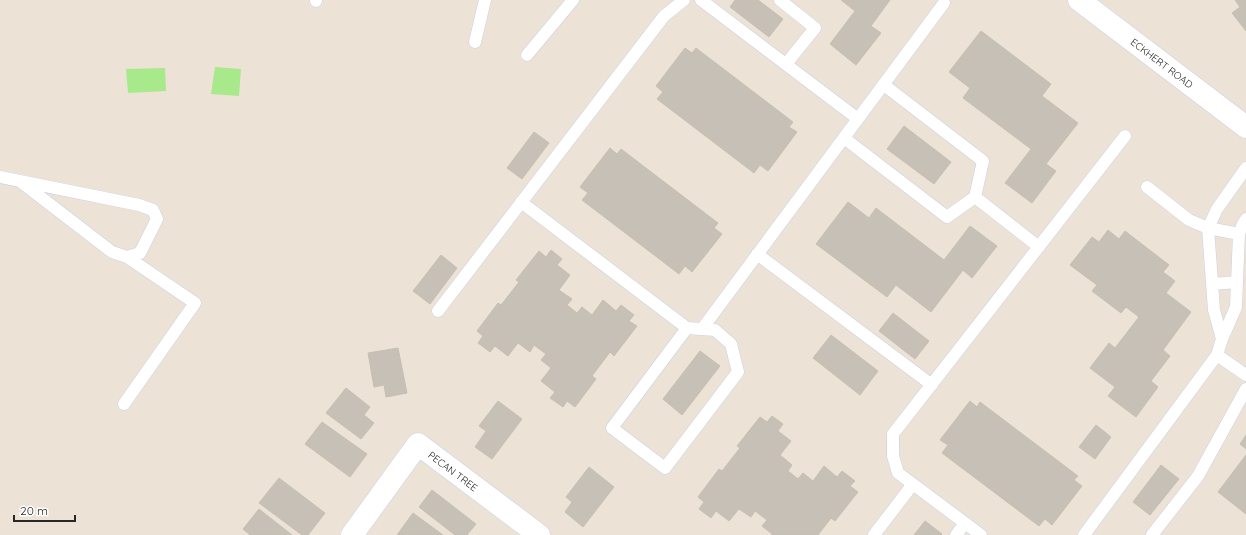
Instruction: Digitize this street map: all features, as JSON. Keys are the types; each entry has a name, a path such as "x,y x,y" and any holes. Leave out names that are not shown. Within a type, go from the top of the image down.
{"street":[{"name":"ECKHERT ROAD","path":"1078,0 1246,127"},
{"name":"PECAN TREE","path":"352,535 418,444 539,535"}],"lane":[{"path":"475,42 485,0"},
{"path":"527,55 573,0"},
{"path":"438,311 664,16 684,0"},
{"path":"701,0 858,119"},
{"path":"780,0 815,28 786,64"},
{"path":"702,329 944,3"},
{"path":"844,138 947,217 974,198 983,161 884,84"},
{"path":"981,535 898,473 893,456 894,434 1125,136"},
{"path":"1222,339 1214,310 1208,228 1217,208 1246,168"},
{"path":"0,177 139,205 153,210 157,219 140,253 127,257"},
{"path":"21,182 112,252 127,257 194,303 124,404"},
{"path":"1147,188 1189,220 1208,228 1239,234"},
{"path":"974,198 1038,247"},
{"path":"521,202 687,328 715,330 731,344 738,372 665,468 612,428 687,328"},
{"path":"1089,533 1217,355 1222,339 1236,307 1239,234 1246,219"},
{"path":"758,254 932,385"},
{"path":"1212,284 1237,282"},
{"path":"1217,355 1246,375"},
{"path":"1152,535 1198,476 1246,388"},
{"path":"874,535 913,484"},
{"path":"956,535 965,523"}],"green space":[{"path":"215,67 241,69 239,96 211,94"},
{"path":"165,68 166,91 128,93 126,69"}],"building":[{"path":"735,0 758,0 783,19 769,37 730,7"},
{"path":"841,0 890,0 871,26 881,33 856,65 830,44 855,11"},
{"path":"1235,0 1246,0 1246,31 1232,13 1240,7"},
{"path":"981,31 1051,84 1042,96 1078,123 1046,164 1056,171 1032,203 1005,183 1031,149 963,98 970,88 949,72"},
{"path":"685,48 692,53 696,48 793,122 789,127 797,132 768,171 760,165 754,173 657,99 663,92 656,86"},
{"path":"904,126 951,162 934,184 887,149"},
{"path":"534,132 549,143 522,179 507,168"},
{"path":"610,148 617,154 621,149 718,223 714,228 722,234 692,272 685,266 679,274 582,200 588,193 580,187"},
{"path":"848,202 869,218 876,208 944,260 970,226 997,246 972,278 963,270 931,312 896,285 887,297 816,244"},
{"path":"1108,230 1119,239 1125,231 1169,265 1163,272 1175,281 1166,293 1191,312 1163,350 1170,356 1151,381 1158,387 1136,417 1108,396 1115,387 1090,368 1109,343 1115,348 1139,317 1126,307 1121,313 1092,291 1097,285 1070,265 1092,237 1099,242"},
{"path":"551,250 562,259 557,265 570,275 559,290 572,299 567,305 577,313 582,307 592,315 603,300 616,311 621,305 634,315 629,321 637,326 614,356 610,352 592,376 596,379 575,407 567,401 563,407 550,398 555,392 541,381 551,368 541,360 546,354 534,345 530,352 518,343 508,356 495,346 490,352 478,343 483,336 477,331 498,303 501,305 519,282 516,280 539,251 546,257"},
{"path":"441,255 457,268 430,304 413,291"},
{"path":"893,313 929,341 915,359 879,331"},
{"path":"831,335 878,371 860,395 813,358"},
{"path":"398,348 407,393 386,397 384,385 374,387 368,353"},
{"path":"700,351 720,366 682,415 663,399"},
{"path":"346,388 370,407 364,415 374,423 361,439 326,413"},
{"path":"498,401 522,419 492,459 475,447 486,431 479,426"},
{"path":"970,401 977,407 980,402 1078,476 1074,480 1082,486 1052,525 1045,519 1039,526 942,453 948,445 940,440"},
{"path":"772,416 783,424 778,431 791,441 780,455 792,465 788,471 798,479 803,473 813,481 824,466 837,477 842,471 855,481 850,486 858,492 835,521 831,518 818,535 771,535 772,534 762,526 767,520 755,511 751,517 739,509 729,521 716,511 711,518 699,509 704,502 698,497 719,469 722,471 740,448 737,446 760,417 767,422"},
{"path":"322,422 367,454 350,477 305,444"},
{"path":"1096,425 1111,437 1095,459 1079,447"},
{"path":"1246,435 1246,449 1240,444"},
{"path":"1246,455 1246,514 1218,492"},
{"path":"1161,465 1179,479 1150,515 1133,502"},
{"path":"589,467 614,487 583,527 565,512 572,502 566,497"},
{"path":"279,478 325,513 308,535 302,535 259,503"},
{"path":"432,490 476,524 467,535 455,535 419,507"},
{"path":"259,509 292,535 250,535 243,529"},
{"path":"413,513 443,535 397,535"},
{"path":"925,521 942,534 914,535"}]}
